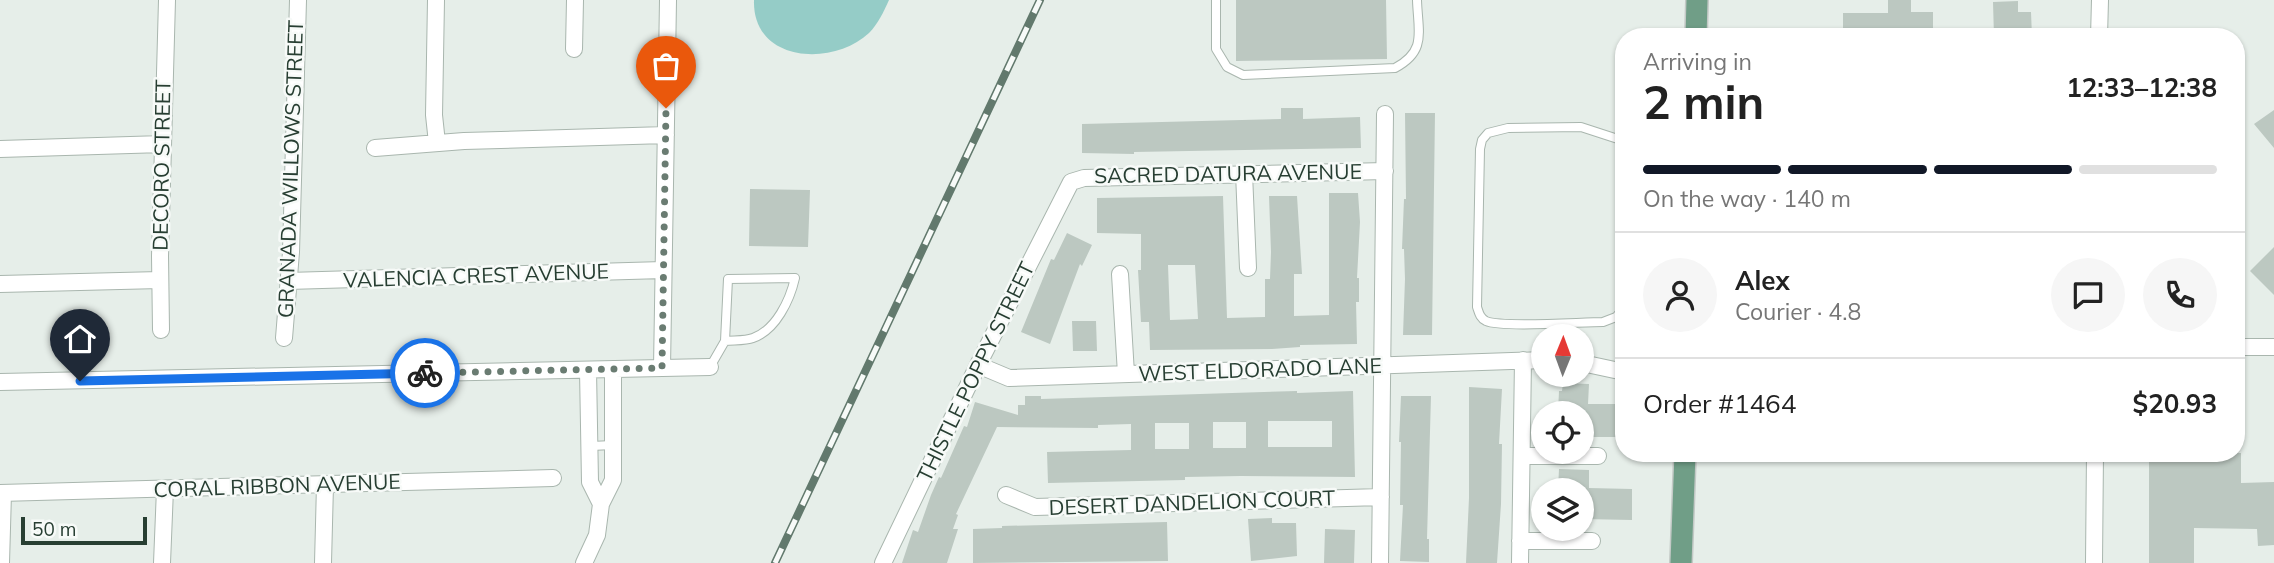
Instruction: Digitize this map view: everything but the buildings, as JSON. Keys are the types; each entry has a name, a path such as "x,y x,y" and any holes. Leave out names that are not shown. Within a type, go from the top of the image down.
{"main road":[{"path":"1696,28 1697,0"},
{"path":"1681,563 1685,462"}],"street":[{"name":"DECORO STREET","path":"161,330 167,0"},
{"name":"GRANADA WILLOWS STREET","path":"284,338 291,252 298,0"},
{"path":"436,0 433,115 437,144"},
{"path":"573,49 575,0"},
{"path":"662,368 668,0"},
{"path":"2099,28 2100,0"},
{"path":"1380,563 1385,114"},
{"path":"375,148 666,135"},
{"path":"0,149 163,144"},
{"name":"SACRED DATURA AVENUE","path":"1071,182 1084,178 1385,171"},
{"path":"1244,173 1248,268"},
{"name":"THISTLE POPPY STREET","path":"883,563 978,365 1071,182"},
{"name":"VALENCIA CREST AVENUE","path":"288,281 663,270"},
{"path":"1120,274 1126,374"},
{"path":"0,284 160,280"},
{"path":"2245,346 2274,347"},
{"path":"1520,563 1524,360"},
{"name":"WEST ELDORADO LANE","path":"978,365 1009,378 1531,360"},
{"path":"1594,366 1615,370"},
{"path":"0,383 710,367"},
{"path":"584,563 597,535 601,504 613,480 613,369"},
{"path":"588,370 590,482 601,504"},
{"path":"1522,456 1598,456"},
{"path":"2094,563 2095,462"},
{"name":"CORAL RIBBON AVENUE","path":"2,493 553,478"},
{"path":"323,563 326,485"},
{"path":"162,563 165,489"},
{"path":"1,563 2,493"},
{"name":"DESERT DANDELION COURT","path":"1006,495 1035,507 1381,497"},
{"path":"1520,541 1531,541"}],"lane":[{"path":"1216,0 1216,49 1227,67 1242,75 1395,68 1409,61 1418,49 1418,0"},
{"path":"1615,138 1581,127 1508,128 1488,133 1482,140 1477,307 1486,321 1505,324 1603,322 1615,317"},
{"path":"710,367 724,341 728,279 795,278 791,296 773,323 754,338 724,341"},
{"path":"591,446 613,445"}],"water":[{"path":"754,0 889,0 869,33 854,44 836,51 816,54 797,53 780,47 766,37 757,21"}],"railway":[{"path":"775,563 1040,0"}],"way so far":[{"path":"425,373 662,368 666,108"}],"route":[{"path":"80,381 425,373"}]}
